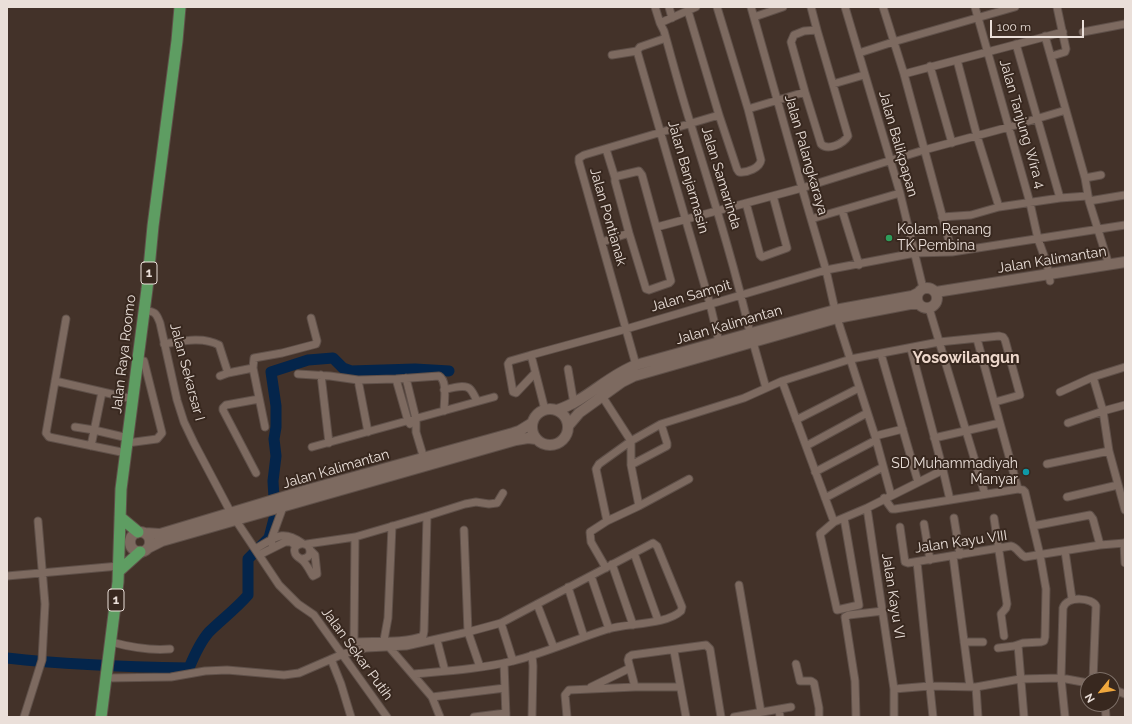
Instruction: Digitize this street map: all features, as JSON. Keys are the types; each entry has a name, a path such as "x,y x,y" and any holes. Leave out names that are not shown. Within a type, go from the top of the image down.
{"highway":[{"name":"Jalan Raya Roomo","path":"119,544 121,489 138,360 180,7"},
{"path":"120,517 138,534"},
{"name":"1","path":"101,717 119,569 119,544"},
{"path":"119,569 141,550"}],"main road":[{"name":"Jalan Kalimantan","path":"1050,278 1125,262"},
{"name":"Jalan Kalimantan","path":"937,296 1050,278 1125,269"},
{"path":"931,288 937,296 935,305 924,306 917,297 921,291 931,288"},
{"name":"Jalan Kalimantan","path":"557,410 574,404 624,370 636,365 674,359 836,314 912,296 921,291"},
{"name":"Jalan Kalimantan","path":"836,314 910,304 924,306"},
{"name":"Jalan Kalimantan","path":"568,426 579,413 602,396 634,376 719,342 752,338"},
{"path":"545,410 557,410 563,414 567,420 568,426 566,437 557,445 546,445 536,439 533,434 532,423 534,417 539,412 545,410"},
{"name":"Jalan Kalimantan","path":"425,463 519,431 532,423"},
{"name":"Jalan Kalimantan","path":"119,544 141,550 162,541 269,506 282,504 425,463 516,440 528,438 536,439"},
{"name":"Jalan Kalimantan","path":"119,544 138,534 160,534 233,517"},
{"path":"138,534 148,535 150,542 141,550 132,548 130,542 138,534"}],"street":[{"name":"Jalan Samarinda","path":"655,7 665,35 690,124 718,210 766,388"},
{"path":"669,7 672,18"},
{"path":"660,24 696,7"},
{"path":"688,11 719,115 738,170 739,172 743,172 757,167 761,164 761,160 748,109 717,7"},
{"name":"Jalan Palangkaraya","path":"750,7 754,16 826,270 836,314 875,438 883,467 888,497"},
{"path":"754,16 783,7"},
{"path":"811,7 848,136 844,141 828,148 821,144 805,92 792,38 794,35 804,31 817,30"},
{"name":"Jalan Balikpapan","path":"845,7 889,161 900,193 915,253 921,291"},
{"path":"884,7 893,42 904,74 952,252"},
{"name":"Jalan Tanjung Wira 4","path":"975,7 1050,278"},
{"path":"859,53 1015,7"},
{"path":"1052,56 1065,52 1066,50 1057,7"},
{"path":"1083,32 1125,24"},
{"path":"904,74 1063,32"},
{"path":"612,55 637,51 640,47 665,35"},
{"path":"1045,36 1052,56 1085,178 1088,199 1109,265"},
{"path":"1016,44 1060,198"},
{"name":"Jalan Banjarmasin","path":"637,51 710,304 719,342"},
{"path":"957,60 977,136 999,207"},
{"path":"930,66 952,143"},
{"path":"833,84 864,74"},
{"path":"748,109 805,92"},
{"path":"657,227 802,188 924,150 1066,110"},
{"name":"Jalan Pontianak","path":"636,365 579,158 584,155 719,115"},
{"path":"606,149 646,288 650,290 670,283 671,281 657,227 641,172 618,176 615,178"},
{"path":"1085,178 1101,176"},
{"path":"811,219 900,193"},
{"path":"942,217 971,215 999,207 1060,198 1088,199 1125,195"},
{"path":"746,203 760,255 762,256 787,248 773,196"},
{"path":"842,210 859,265"},
{"name":"Jalan Sampit","path":"535,373 516,393 513,392 508,364 510,361 626,329 826,270 859,265 915,253 952,252 1125,225"},
{"path":"602,242 629,233"},
{"path":"924,306 939,342 985,494"},
{"name":"Jalan Sekarsar I","path":"144,310 153,311 160,323 184,422 233,517"},
{"path":"265,427 253,368 254,358 282,353 316,344 317,341 311,318"},
{"path":"66,319 46,432 49,437 91,446 127,445 157,439 162,433 144,361 138,360"},
{"path":"607,521 596,469 599,464 631,441 661,424 744,398 782,381 851,359 939,342 1000,336 1003,337 1020,393 1018,396 994,402"},
{"path":"977,339 1018,489"},
{"path":"164,344 187,341 213,342 219,345 228,373"},
{"path":"911,348 950,500"},
{"path":"881,354 918,482"},
{"path":"531,355 545,410"},
{"path":"1060,392 1093,377 1125,367"},
{"path":"220,376 253,368"},
{"path":"568,369 574,404"},
{"path":"298,374 358,380 440,376 443,379 444,411"},
{"path":"320,375 329,443"},
{"path":"1093,377 1103,410 1109,452 1125,510"},
{"path":"406,378 416,418 416,432 425,463"},
{"path":"396,379 408,421 416,432"},
{"path":"358,380 368,432"},
{"path":"55,381 133,400"},
{"path":"782,381 834,522"},
{"path":"444,390 466,387 470,389 477,401"},
{"path":"796,420 860,388"},
{"path":"91,446 102,392"},
{"path":"312,447 494,396"},
{"path":"602,396 631,441 631,465 639,506"},
{"path":"256,473 223,408 226,405 259,399"},
{"path":"1068,424 1103,410 1125,405"},
{"path":"806,446 867,413"},
{"path":"934,438 1000,423"},
{"path":"631,465 667,446 661,424"},
{"path":"75,427 94,430 127,445"},
{"path":"815,472 875,438 903,429"},
{"path":"1047,464 1109,452"},
{"path":"825,498 883,467"},
{"path":"844,518 860,605 839,610 836,609 820,535 834,522 867,508 943,470"},
{"path":"633,625 609,566 591,542 590,532 607,521 639,506 688,479"},
{"path":"1067,497 1118,485"},
{"path":"888,497 892,510 985,494 1018,489 1024,490 1040,555 1046,589 1045,637 1044,641 1041,642 1023,642 1018,645 998,648"},
{"path":"257,552 272,544 288,541 304,546 315,555 317,574 313,576 302,559 298,558 295,554 294,550 304,546 355,537 470,503 478,502 496,504 503,493"},
{"path":"272,544 282,504"},
{"name":"Jalan Kayu VI","path":"867,508 894,689 894,717"},
{"path":"1033,526 1090,515 1094,519 1100,545"},
{"path":"106,676 171,677 205,671 227,670 284,675 299,673 343,654 422,636 424,631 427,516"},
{"name":"Jalan Sekar Putih","path":"233,517 279,585 298,604 314,615 387,717"},
{"path":"954,518 964,642 978,717"},
{"path":"994,518 1007,604 1006,608 1001,614 1004,636"},
{"path":"24,717 41,663 45,604 38,521"},
{"path":"924,524 930,560"},
{"path":"392,526 387,644 432,698 440,717"},
{"name":"Jalan Kayu VIII","path":"900,527 906,563 1014,546 1021,555 1025,557 1100,545 1124,543"},
{"path":"464,530 468,632 480,667"},
{"path":"355,537 353,636 356,642 406,646 437,640 501,623 653,543 655,544 682,607 679,613 669,618 609,629 532,656 513,661 480,667 413,674"},
{"path":"1124,543 1125,563"},
{"path":"302,559 308,557 304,546"},
{"path":"1064,551 1072,600"},
{"path":"634,553 658,620"},
{"path":"917,562 933,717"},
{"path":"7,576 119,569"},
{"path":"591,576 609,629"},
{"path":"739,585 761,712"},
{"path":"568,587 584,637"},
{"path":"1065,717 1061,678 1063,608 1066,602 1072,600 1092,601 1095,603 1093,672"},
{"path":"537,604 554,648"},
{"path":"856,717 855,681 845,618 849,615 882,611"},
{"path":"501,623 513,661"},
{"path":"437,640 445,671"},
{"path":"111,642 132,647 161,650 170,649"},
{"path":"964,642 983,642"},
{"path":"635,687 628,660 632,655 706,645 710,649 721,717"},
{"path":"1018,645 1024,717"},
{"path":"674,650 686,717"},
{"path":"532,656 532,717"},
{"path":"331,659 341,684 350,717"},
{"path":"474,717 506,715 504,663"},
{"path":"796,664 800,681 811,681 814,683 819,708 819,717"},
{"path":"586,689 630,668"},
{"path":"894,689 930,686 973,687 1020,679 1061,678 1080,682"},
{"path":"567,717 565,695 569,690 635,687 680,687"},
{"path":"432,698 505,688"},
{"path":"738,717 791,707"},
{"path":"779,709 780,717"}],"waterway":[{"path":"7,658 98,665 189,668 198,649 209,632 248,595 248,559 269,538 275,515 273,481 276,456 274,439 276,427 276,406 271,372 308,360 333,358 343,368 351,371 415,369 449,371"}],"place":[{"name":"Kolam Renang TK Pembina","path":"889,238"},
{"name":"SD Muhammadiyah Manyar","path":"1026,472"}],"district":[{"name":"Yosowilangun","path":"966,358"}]}
